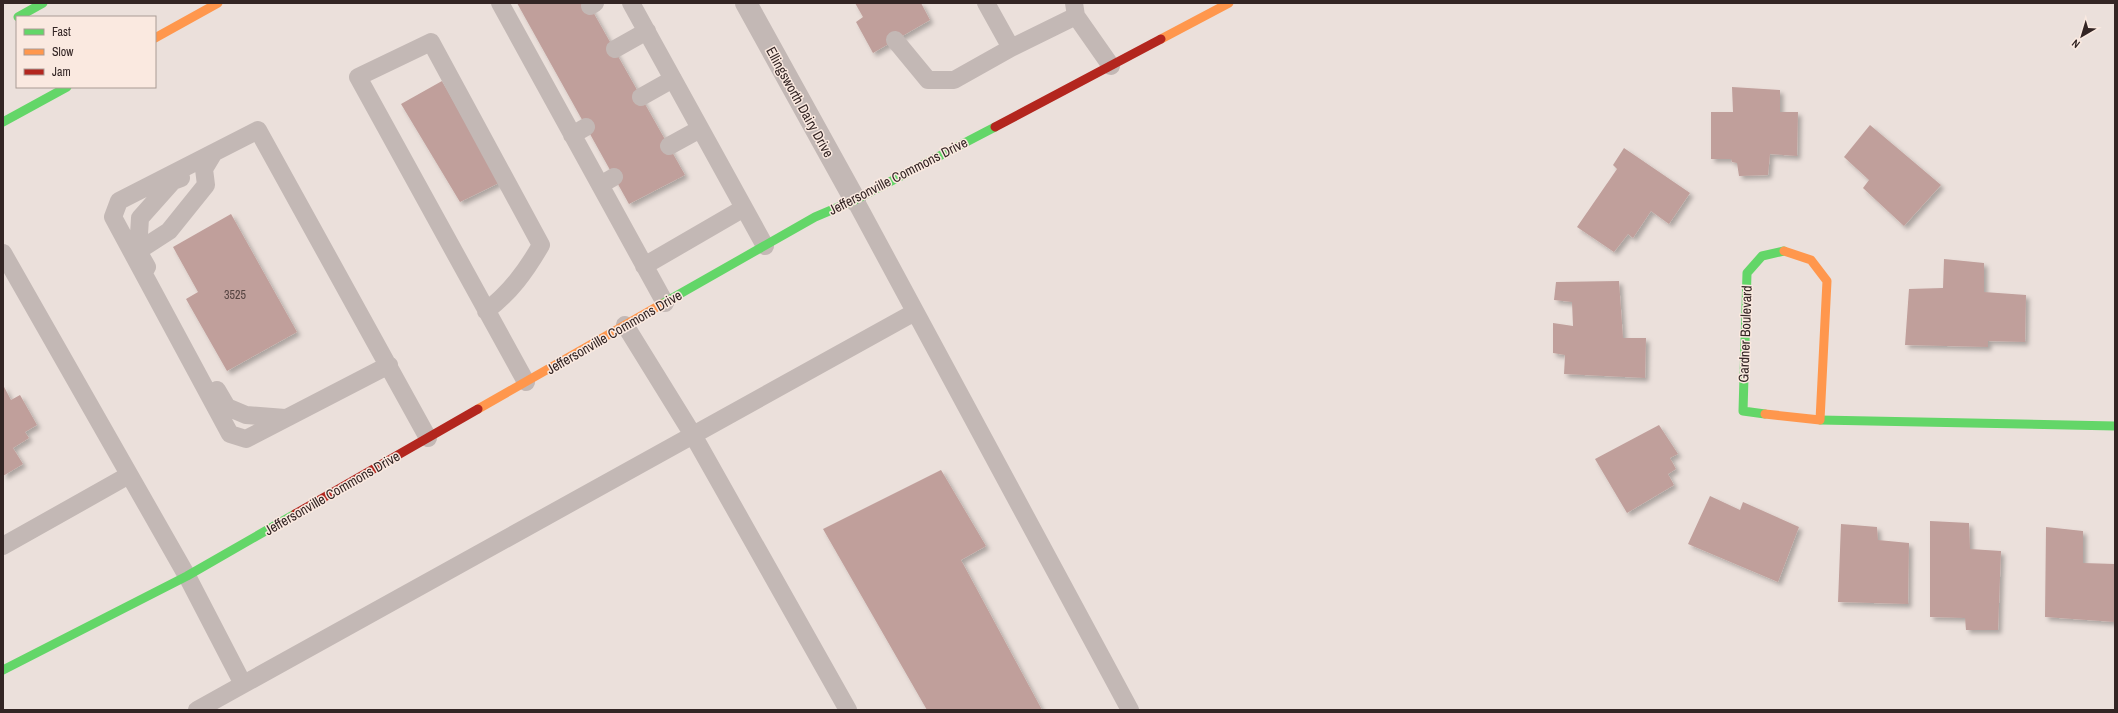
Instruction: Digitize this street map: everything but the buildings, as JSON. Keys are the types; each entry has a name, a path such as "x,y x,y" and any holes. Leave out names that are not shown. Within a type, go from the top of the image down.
{"street":[{"path":"20,16 44,3"},
{"path":"156,37 218,3"},
{"name":"Ellingsworth Dairy Drive","path":"746,3 855,200"},
{"name":"Jeffersonville Commons Drive","path":"3,670 187,576 815,217 855,200 1229,3"},
{"path":"3,122 65,88"},
{"name":"Gardner Boulevard","path":"1820,420 1827,281 1811,260 1784,251 1762,256 1747,273 1743,411 1820,420 2115,426"}],"lane":[{"path":"500,3 530,42 607,181 644,266 665,303"},
{"path":"632,3 765,246"},
{"path":"986,3 1011,48"},
{"path":"895,40 928,80 954,80 1011,48 1075,9 1111,66"},
{"path":"615,50 647,31"},
{"path":"486,311 504,297 519,280 541,245 431,42 358,77 486,311 526,382"},
{"path":"641,97 673,78"},
{"path":"669,146 700,129"},
{"path":"285,418 246,415 227,406 138,251 140,218 173,181 209,162 258,130 428,438"},
{"path":"138,251 169,231 206,186 209,162"},
{"path":"209,162 119,201 113,217 230,434 246,439 389,365"},
{"path":"855,200 1130,710"},
{"path":"644,266 744,208"},
{"path":"3,253 187,576 244,684"},
{"path":"197,710 915,312"},
{"path":"625,325 693,436 848,710"},
{"path":"3,546 129,475"}],"traffic: fast":[{"path":"20,16 43,3"},
{"path":"3,122 65,88"},
{"path":"662,304 815,217 855,200 995,127"},
{"path":"1765,414 1743,411 1747,273 1762,256 1784,251"},
{"path":"1820,420 2115,426"},
{"path":"3,670 187,576 295,514"}],"traffic: slow":[{"path":"156,37 218,3"},
{"path":"1161,39 1229,3"},
{"path":"1765,414 1820,420 1827,281 1811,260 1784,251"},
{"path":"478,409 662,304"}],"traffic: jam":[{"path":"995,127 1161,39"},
{"path":"295,514 478,409"}]}
